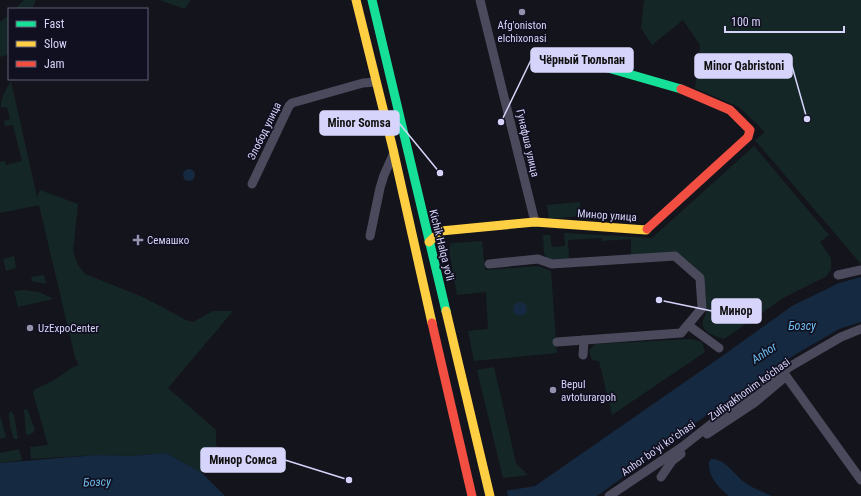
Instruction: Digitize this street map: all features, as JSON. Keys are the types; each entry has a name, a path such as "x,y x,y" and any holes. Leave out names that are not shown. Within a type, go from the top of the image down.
{"main road":[{"path":"356,0 394,154 426,301 471,493"},
{"name":"Kichik Halqa yo'li","path":"372,0 490,496"},
{"name":"Минор улица","path":"429,242 441,231 535,222 646,230 748,137 750,133 750,130 730,110 686,91 587,62"},
{"path":"426,301 443,297"}],"street":[{"name":"Гунафша улица","path":"480,0 535,222"},
{"name":"Элобод улица","path":"252,184 289,106 292,103 363,83 376,82"},
{"path":"370,236 380,188 384,175 394,154"},
{"path":"489,264 538,259 552,264 675,256 700,278 702,308 682,333 557,342"},
{"path":"838,275 861,270"},
{"path":"688,326 719,348"},
{"name":"Anhor boʻyi koʻchasi","path":"609,496 682,447 729,410 791,366 841,336 861,329"},
{"name":"Zulfiyakhonim ko'chasi","path":"661,477 672,461 690,446 754,403 786,376 816,356 861,334"},
{"path":"583,355 584,340"},
{"path":"786,376 861,480"}],"green space":[{"path":"24,0 36,0 32,8 16,8"},
{"path":"159,0 191,0 185,9"},
{"path":"644,0 861,0 861,264 755,140 765,132 739,107 695,88 700,45 683,20 652,45 641,28"},
{"path":"8,16 8,53 7,55 0,57 0,22"},
{"path":"11,81 37,197 40,190 78,204 73,251 78,265 85,274 145,298 186,320 193,322 213,311 233,311 168,388 216,430 216,445 223,451 202,473 166,453 130,456 97,455 31,459 30,447 48,445 33,393 34,390 58,378 71,368 79,365 75,357 39,205 0,213 0,162 5,161 6,165 22,161 13,125 5,126 4,121 10,119 7,107 1,108 2,97"},
{"path":"754,146 829,235 820,242 831,258 831,269 827,276 785,297 724,339 716,337 704,328 703,320 706,313 706,303 704,277 676,253 631,256 631,239 602,241 602,238 568,240 569,261 548,259 544,254 543,235 550,235 552,247 565,246 564,233 652,238"},
{"path":"580,202 581,216 549,219 547,205"},
{"path":"482,241 485,270 538,266 551,271 557,353 474,361 468,331 488,329 486,292 457,295 449,249 451,243"},
{"path":"14,256 16,268 6,271 3,259"},
{"path":"44,275 46,284 32,281 31,277"},
{"path":"24,290 39,292 53,299 18,307 14,291"},
{"path":"691,339 702,342 705,352 612,415 599,361 592,360 589,350 595,344"},
{"path":"494,367 516,463 528,475 503,478 477,370"},
{"path":"27,409 35,429 33,433 28,435 26,434 24,410"},
{"path":"11,411 14,415 18,439 14,439 11,430 9,413"},
{"path":"0,415 6,437 0,439"},
{"path":"19,449 22,460 0,463 0,453"}],"water":[{"path":"187,169 191,169 195,175 191,181 187,181 183,177 183,173"},
{"name":"Бозсу","path":"861,277 861,322 839,329 796,354 691,426 692,432 680,440 674,440 597,496 476,496 535,486 792,306 839,283"},
{"path":"520,302 525,304 527,309 525,314 520,316 515,314 513,309 515,304"},
{"name":"Бозсу","path":"166,453 202,473 225,496 0,496 0,463 97,455 130,456"},
{"path":"711,459 721,461 747,484 772,496 729,496 721,489 712,477 709,467 709,462"}],"pier":[{"path":"506,488 508,496 474,496 476,494"}],"traffic: fast":[{"path":"372,0 446,311"},
{"path":"587,62 681,89"}],"traffic: slow":[{"path":"356,0 393,149 432,323"},
{"path":"429,242 441,231 535,222 647,229"},
{"path":"446,311 490,496"}],"traffic: jam":[{"path":"647,229 748,137 750,130 730,110 681,89"},
{"path":"432,323 472,496"}],"place":[{"name":"Afg'oniston elchixonasi","path":"522,12"},
{"name":"Minor Qabristoni","path":"807,119"},
{"name":"Чёрный Тюльпан","path":"501,122"},
{"name":"Minor Somsa","path":"440,173"},
{"name":"Семашко","path":"138,240"},
{"name":"Минор","path":"659,300"},
{"name":"UzExpoCenter","path":"30,328"},
{"name":"Bepul avtoturargoh","path":"553,390"},
{"name":"Минор Сомса","path":"349,480"}],"water label":[{"name":"Anhor","path":"764,353"}]}
